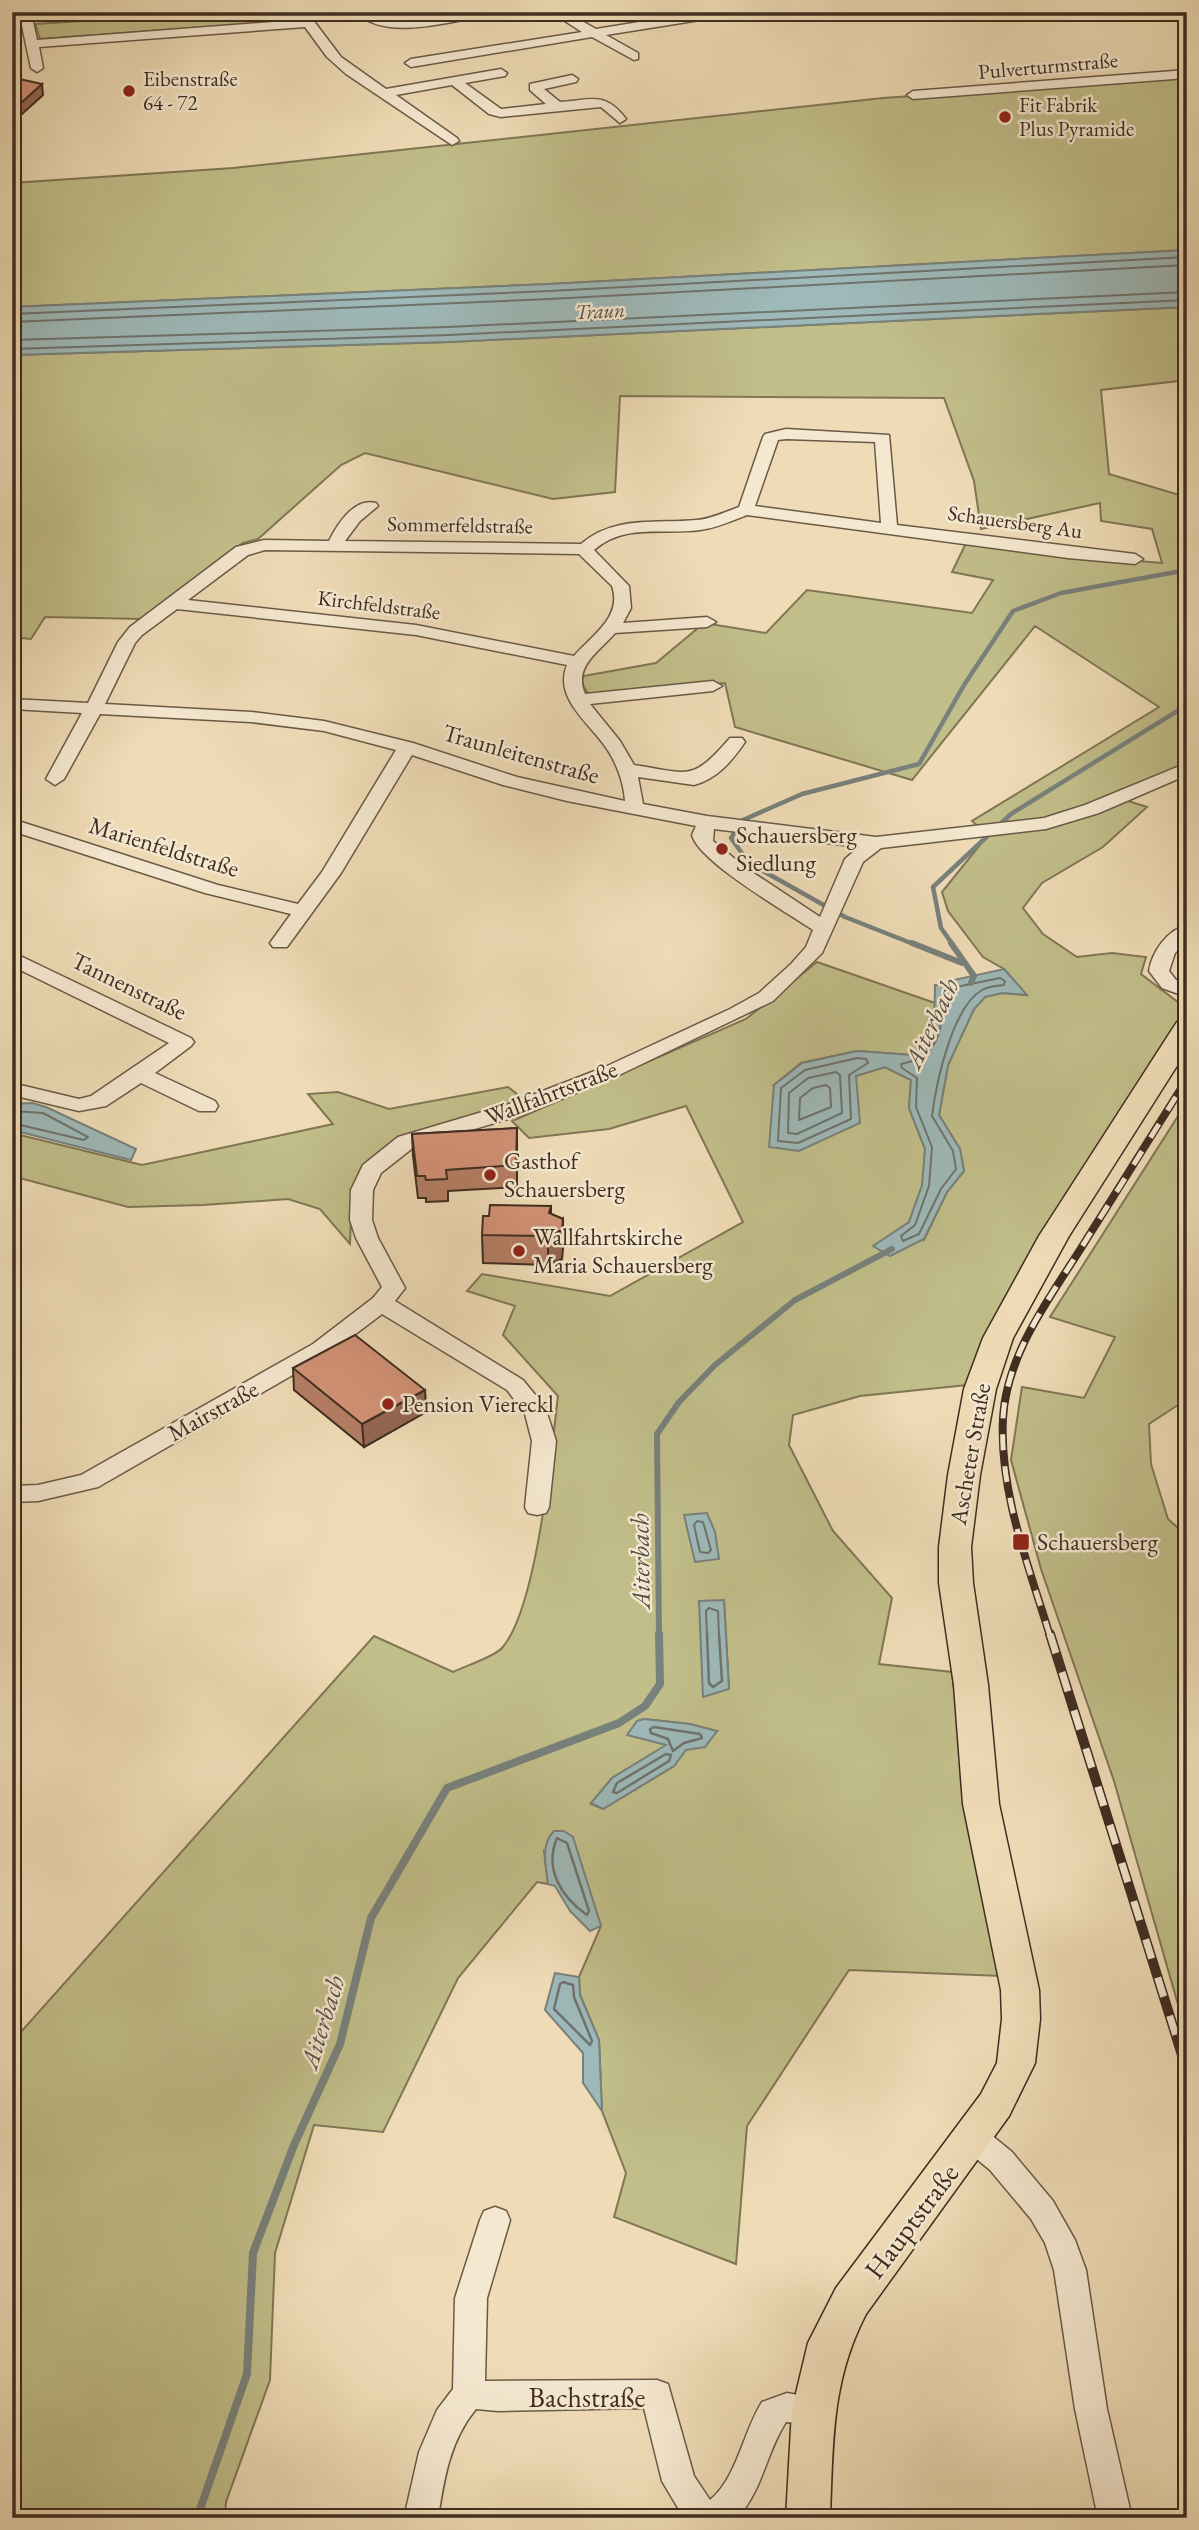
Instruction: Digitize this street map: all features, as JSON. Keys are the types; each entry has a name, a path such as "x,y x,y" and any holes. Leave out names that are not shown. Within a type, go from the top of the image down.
{"main road":[{"name":"Ascheter Straße","path":"1007,1930 981,1804 971,1685 956,1583 958,1513 980,1389 998,1338 1028,1281 1072,1206 1187,1028"},
{"name":"Hauptstraße","path":"808,2518 813,2410 829,2343 851,2301 973,2138 1008,2083 1020,2042 1020,1990 1007,1930"}],"street":[{"path":"24,12 37,68"},
{"path":"362,12 378,23 392,26 487,12"},
{"path":"557,12 634,56"},
{"path":"411,63 725,12"},
{"path":"33,44 304,18 337,60 452,141"},
{"path":"386,93 501,74"},
{"name":"Pulverturmstraße","path":"913,95 1187,74"},
{"path":"556,106 534,87 572,79"},
{"path":"454,81 494,111 501,113 602,103 608,105 620,119"},
{"path":"746,510 779,435 883,439 889,527"},
{"name":"Sommerfeldstraße","path":"335,545 339,536 361,510 370,506"},
{"name":"Schauersberg Au","path":"585,549 594,539 636,525 701,525 746,510 1135,559"},
{"name":"Sommerfeldstraße","path":"55,779 127,642 136,631 242,551 264,544 585,549"},
{"path":"585,549 622,591 622,606 612,628 577,662 571,680 578,700 611,741 627,770 635,802 632,808"},
{"name":"Kirchfeldstraße","path":"173,603 416,631 577,662"},
{"path":"612,628 632,629 707,622"},
{"path":"578,700 713,686"},
{"name":"Traunleitenstraße","path":"12,704 290,721 359,733 510,781 632,808 752,829 876,843 1018,828"},
{"path":"627,770 694,779 713,769 736,742"},
{"path":"280,943 331,873 407,747"},
{"path":"1018,828 1046,823 1092,809 1187,768"},
{"path":"714,823 702,835 705,843 739,872 827,925"},
{"name":"Marienfeldstraße","path":"12,825 212,889 303,911"},
{"name":"Wallfahrtstraße","path":"537,1507 544,1441 537,1413 515,1385 388,1296 361,1220 362,1190 371,1170 406,1142 529,1104 612,1071 766,997 815,949 855,859 876,843"},
{"path":"1187,931 1169,946 1160,959 1159,971 1169,984 1187,991"},
{"name":"Tannenstraße","path":"12,958 184,1042 140,1074"},
{"path":"12,1089 79,1105 98,1101 140,1074 207,1106"},
{"name":"Mairstraße","path":"12,1494 38,1493 89,1481 321,1349 388,1296"},
{"path":"973,2138 1001,2161 1042,2210 1059,2241 1070,2270 1091,2409 1115,2518"},
{"path":"421,2518 430,2467 444,2429 455,2408 469,2394 471,2298 495,2220"},
{"name":"Bachstraße","path":"469,2394 498,2397 657,2394 679,2481 703,2518"},
{"path":"712,2518 727,2508 741,2491 750,2472 759,2437 774,2412 787,2407 813,2410"}],"shaded area":[{"path":"97,12 286,12 293,21 40,39 35,24 97,20"},
{"path":"1187,77 1187,250 549,284 12,307 12,183 233,168 883,98"},
{"path":"1187,307 1187,380 1101,390 1109,474 1187,495 1187,767 1116,797 1147,807 1103,847 1042,883 1023,908 1043,934 1077,957 1112,953 1146,957 1141,974 1187,1009 1020,1270 990,1325 967,1385 860,1396 793,1415 789,1445 833,1531 892,1598 879,1664 952,1672 970,1833 1001,1976 849,1970 747,2126 736,2264 614,2217 626,2173 602,2111 599,2040 580,1995 579,1977 601,1926 584,1874 544,1851 548,1884 537,1882 458,1978 383,2132 314,2125 275,2253 270,2380 226,2502 225,2518 12,2518 12,2042 374,1636 453,1672 502,1648 514,1628 525,1600 533,1566 558,1396 503,1335 515,1306 467,1291 482,1274 610,1296 743,1222 686,1106 609,1129 529,1138 512,1121 746,1019 817,962 935,1003 934,1034 912,1055 857,1051 801,1063 774,1085 855,1076 885,1067 911,1080 909,1108 925,1149 923,1185 909,1222 924,1240 947,1192 964,1171 960,1149 939,1115 948,1065 974,1009 985,997 1002,993 1026,995 1004,969 983,957 948,911 942,892 984,840 979,827 972,821 1159,707 1035,626 912,780 735,727 725,683 589,695 578,677 656,663 704,623 766,633 807,590 972,613 993,580 952,572 967,541 1064,555 1162,563 1152,529 1101,521 1100,503 981,529 974,481 944,398 620,396 615,492 553,499 365,453 341,465 258,539 243,543 142,619 45,617 31,639 12,637 12,355 449,342","holes":["724,1601 729,1689 699,1602","644,1719 690,1724 717,1731 686,1749 674,1766 603,1809 591,1804 612,1778 667,1745 628,1735 637,1721"]},
{"path":"508,1087 525,1100 424,1132 352,1189 350,1244 320,1209 288,1199 128,1207 12,1176 12,1133 142,1165 333,1124 308,1094 338,1092 389,1109"},
{"path":"1187,1102 1187,1399 1149,1424 1151,1464 1168,1519 1187,1536 1187,2036 1114,1781 1041,1569 1011,1460 1022,1387 1084,1398 1115,1337 1050,1317"}],"water":[{"name":"Traun","path":"1187,250 1187,307 449,342 12,355 12,307 549,284"},
{"path":"1004,969 1027,995 1002,993 985,997 974,1009 948,1065 939,1115 960,1149 964,1171 947,1192 924,1239 890,1256 873,1246 909,1222 922,1185 925,1149 909,1108 911,1080 885,1067 856,1076 860,1123 799,1151 769,1147 774,1085 802,1063 857,1051 912,1055 934,1034 935,985 947,986 949,981"},
{"path":"32,1103 136,1149 131,1160 12,1130 12,1104"},
{"path":"707,1513 715,1532 719,1559 695,1562 684,1515"},
{"path":"724,1600 729,1689 703,1697 699,1601"},
{"path":"644,1719 690,1724 717,1731 705,1747 686,1750 674,1766 603,1809 591,1803 612,1778 666,1745 627,1735 637,1721"},
{"path":"554,1831 564,1831 573,1837 601,1926 590,1931 570,1911 555,1886 548,1884 545,1849"},
{"path":"555,1973 579,1977 580,1995 599,2040 602,2111 583,2083 583,2053 545,2010"}],"building":[{"path":"12,79 42,84 12,111"},
{"path":"517,1128 516,1165 446,1170 447,1179 426,1180 425,1176 417,1176 412,1134"},
{"path":"490,1205 551,1206 549,1213 563,1219 562,1230 548,1236 482,1235 483,1216 489,1216"},
{"path":"355,1335 425,1390 362,1424 293,1368"}],"waterway":[{"path":"916,945 845,917 749,863 731,838 743,820 802,794 919,764 964,685 1013,611 1061,593 1187,570"},
{"name":"Aiterbach","path":"953,945 941,928 933,887 1011,814 1187,705"},
{"path":"912,943 962,963"},
{"name":"Aiterbach","path":"951,943 974,976 971,983"},
{"name":"Aiterbach","path":"659,1636 657,1434 679,1402 715,1365 795,1300 892,1249"},
{"name":"Aiterbach","path":"197,2518 247,2374 253,2253 294,2145 340,2044 371,1918 447,1788 619,1723 645,1706 660,1684 659,1634"}],"railway":[{"path":"1050,1636 1017,1529 1006,1474 1003,1446 1006,1393 1013,1369 1034,1323 1187,1079"},
{"path":"1050,1634 1187,2071"}],"place":[{"name":"Eibenstraße 64 - 72","path":"129,91"},
{"name":"Fit Fabrik Plus Pyramide","path":"1005,117"},
{"name":"Schauersberg Siedlung","path":"722,849"},
{"name":"Gasthof Schauersberg","path":"490,1175"},
{"name":"Wallfahrtskirche Maria Schauersberg","path":"519,1251"},
{"name":"Pension Viereckl","path":"388,1404"},
{"name":"Schauersberg","path":"1021,1542"}]}
